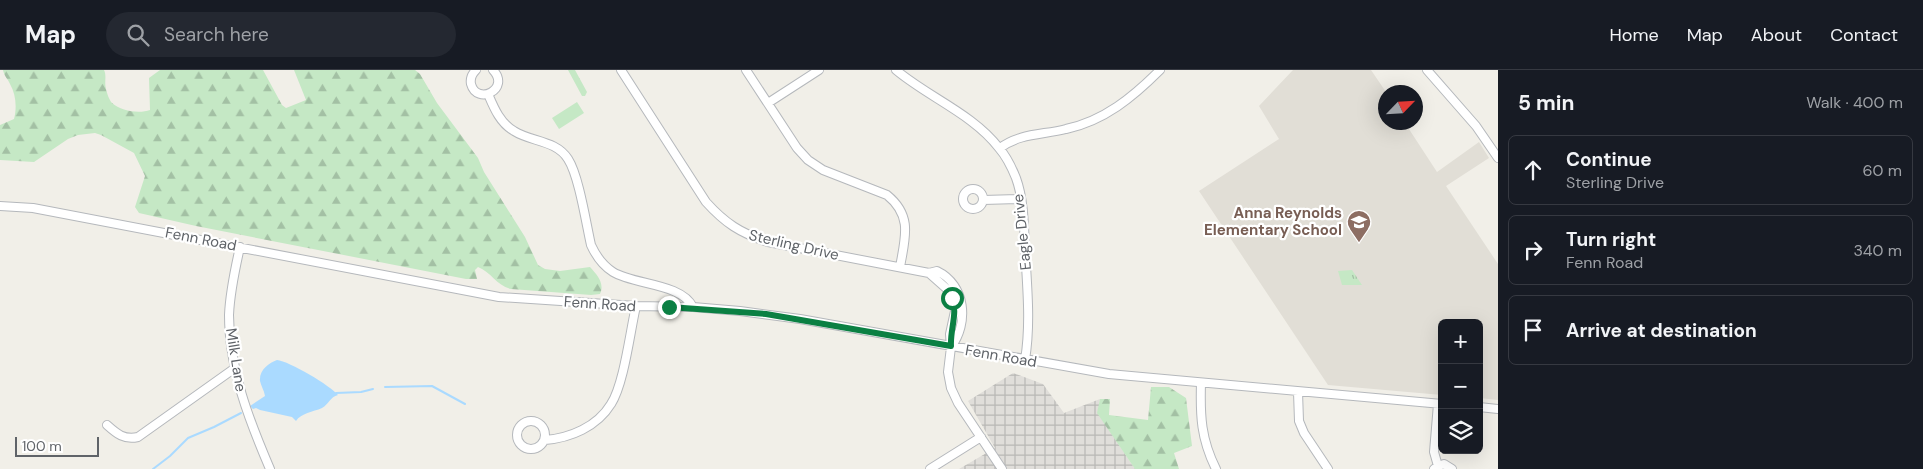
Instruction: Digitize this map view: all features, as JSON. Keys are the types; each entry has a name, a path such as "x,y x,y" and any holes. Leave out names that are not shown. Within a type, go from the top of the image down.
{"street":[{"path":"476,70 471,78 472,87 479,93 488,94 498,84 497,75 493,70"},
{"name":"Sterling Drive","path":"620,70 706,202 732,227 747,236 768,242 929,273 947,289 954,303 955,311 950,334 951,346 948,372 950,388 1002,469"},
{"path":"746,70 797,148 808,160 823,170 887,195 896,202 903,216 906,233 900,267"},
{"path":"768,103 819,70"},
{"name":"Eagle Drive","path":"896,70 974,124 1000,148 1016,178 1021,199 1028,304 1029,333 1025,360"},
{"path":"1000,148 1016,138 1086,124 1124,102 1160,70"},
{"path":"1427,70 1476,126 1498,158"},
{"path":"488,94 494,110 504,124 515,132 548,143 568,158 574,172 591,245 596,256 604,265 614,272 686,297 693,307"},
{"path":"983,200 1021,199"},
{"name":"Fenn Road","path":"0,206 33,208 499,297 636,306 740,310 800,318 1109,374 1438,404"},
{"name":"Milk Lane","path":"240,247 231,291 229,315 235,368 244,404 270,469"},
{"path":"668,290 671,295 669,307"},
{"path":"545,440 559,439 576,434 596,422 611,404 619,386 636,306"},
{"path":"107,425 119,436 129,439 138,437 235,368"},
{"path":"1201,383 1200,412 1202,434 1216,469"},
{"path":"1298,392 1298,421 1328,469"},
{"path":"1483,407 1498,409"},
{"path":"1439,409 1434,452 1436,467 1444,464 1452,469"},
{"path":"930,469 981,437"}],"shaded area":[{"name":"Anna Reynolds Elementary School","path":"1293,70 1371,70 1381,85 1378,85 1378,130 1410,130 1437,172 1479,142 1489,158 1446,186 1498,264 1498,400 1483,398 1483,319 1438,319 1438,395 1328,385 1199,191 1279,139 1259,106"},
{"path":"1013,373 1043,384 1064,413 1100,399 1098,413 1135,469 959,469 995,448 968,401"}],"green space":[{"path":"3,70 104,70 106,89 112,103 125,110 141,112 150,110 149,78 160,70 263,70 282,105 286,108 306,100 294,70 415,70 420,74 437,103 478,158 484,172 525,237 538,265 545,269 560,271 590,267 601,283 600,294 591,295 511,289 502,285 478,267 475,270 477,279 466,279 139,213 135,207 145,176 134,153 101,135 95,133 78,135 68,139 34,162 0,160 0,125 14,119 16,106 14,92"},
{"path":"568,70 575,70 587,92 585,96 582,96"},
{"path":"577,102 584,113 559,129 552,118"},
{"path":"1352,270 1362,285 1342,285 1338,271"},
{"path":"1151,387 1169,387 1186,398 1192,446 1174,453 1179,469 1135,469 1097,413 1100,399 1110,399 1109,415 1148,420"}],"water":[{"path":"277,360 309,374 338,395 333,397 322,408 304,414 296,421 292,417 256,408 253,409 250,406 265,396 260,381 261,374 268,365"}],"waterway":[{"path":"385,387 432,386 465,404"},
{"path":"336,393 361,392 373,389"},
{"path":"153,469 170,456 188,438 241,413"}],"place":[{"name":"Anna Reynolds Elementary School","path":"1359,243"}],"route":[{"path":"669,307 740,310 800,318 951,346 950,334 955,311 952,298"}]}
